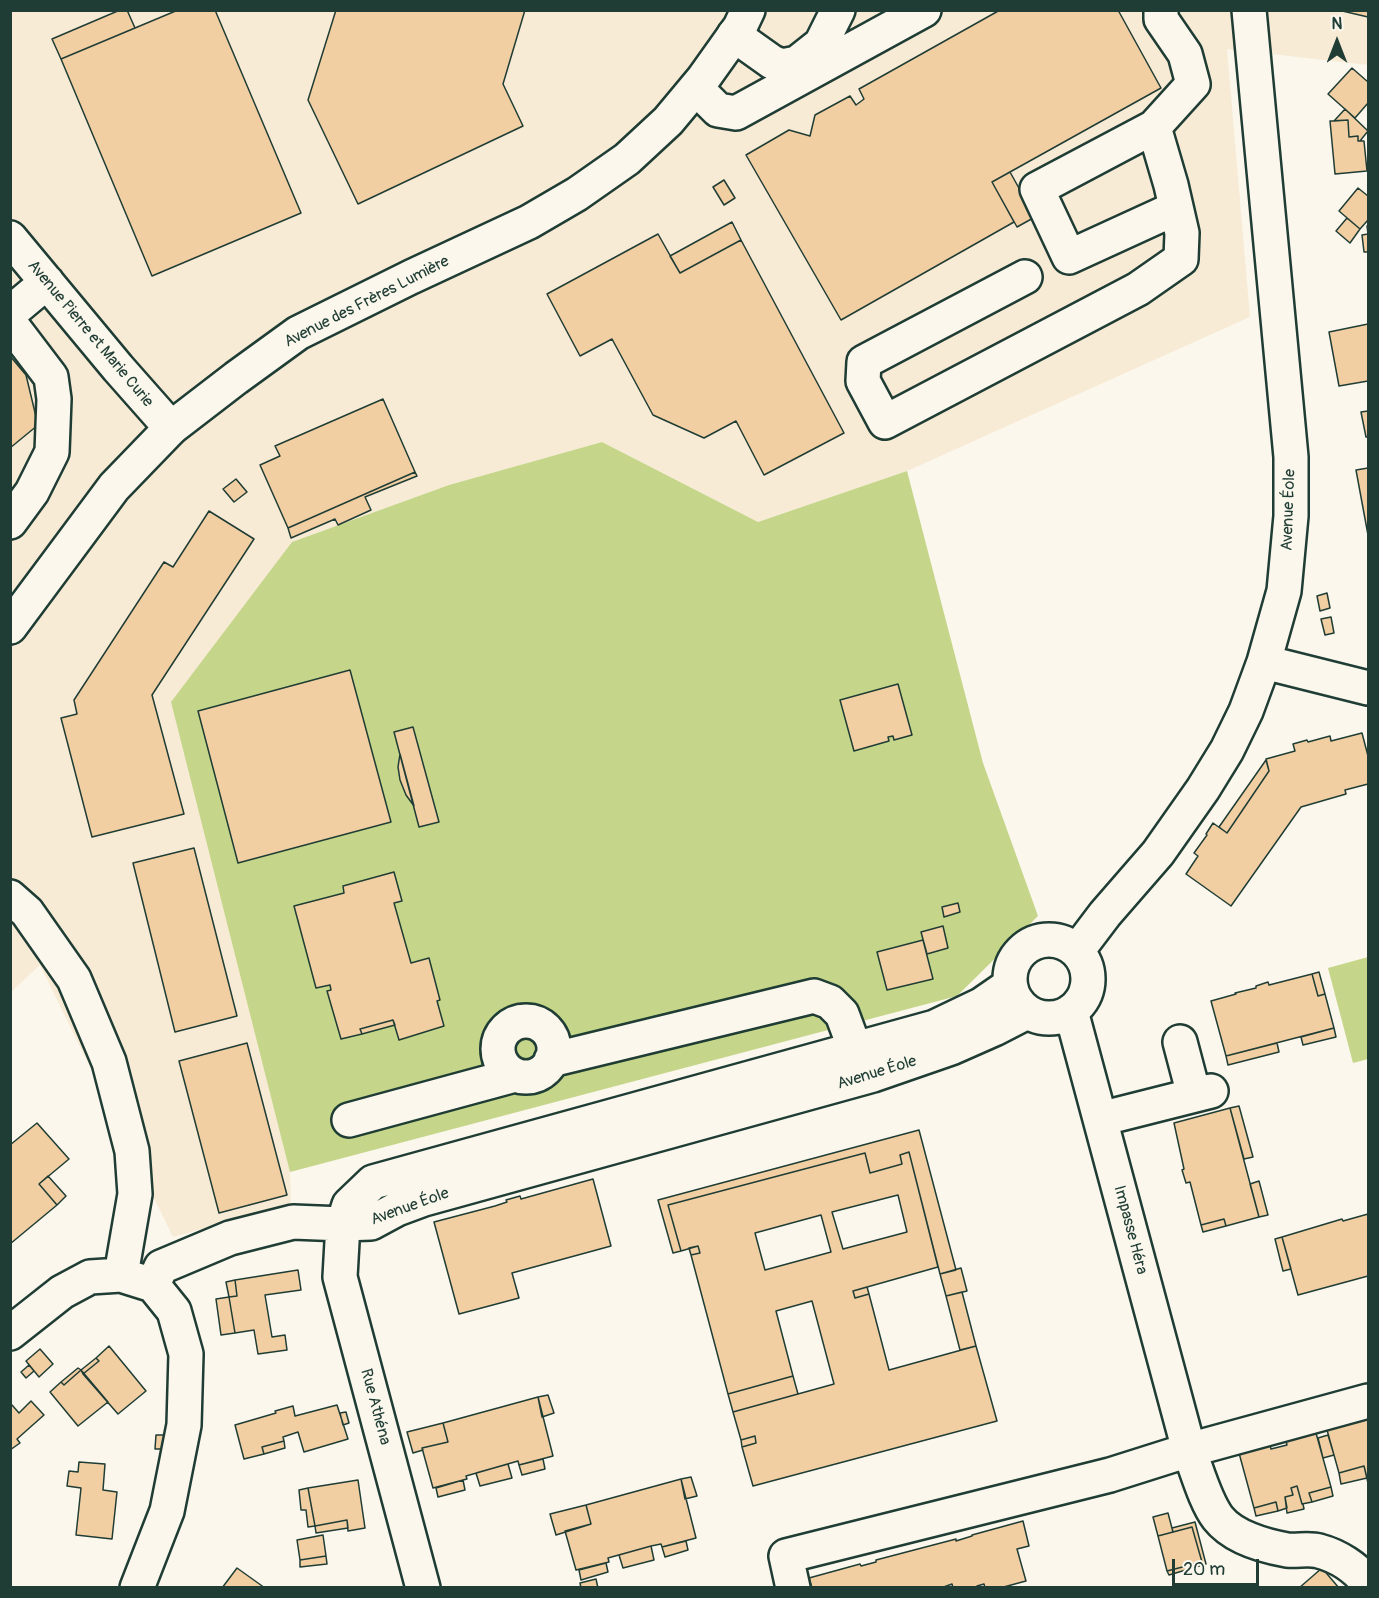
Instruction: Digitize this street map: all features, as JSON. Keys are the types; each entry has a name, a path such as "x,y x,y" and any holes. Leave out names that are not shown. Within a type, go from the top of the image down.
{"street":[{"path":"741,23 772,62 782,66 796,63 821,44 838,10"},
{"path":"696,88 718,110 736,113 924,10"},
{"path":"1161,10 1161,19 1185,54 1193,84 1154,127 1037,189 1069,257 1176,208"},
{"name":"Avenue Éole","path":"1077,951 1105,914 1158,854 1227,750 1246,711 1264,662 1284,591 1291,516 1291,457 1249,10"},
{"name":"Avenue des Frères Lumière","path":"10,627 114,487 171,428 298,333 529,222 577,194 627,159 668,121 696,88 741,23"},
{"path":"1025,277 864,362 863,381 885,422 1138,289 1181,259 1182,233 1154,127"},
{"name":"Avenue Pierre et Marie Curie","path":"10,238 171,428"},
{"path":"10,313 47,282"},
{"path":"10,323 51,377 54,399 52,452 33,492 10,522"},
{"path":"1264,662 1366,696"},
{"path":"10,897 27,912 74,979 109,1062 132,1151 135,1194 121,1275"},
{"path":"1053,939 1066,943 1077,951 1085,962 1088,987 1083,999 1071,1011 1052,1018 1039,1017 1027,1012 1018,1004 1010,985 1011,967 1017,955 1027,946 1040,940 1053,939"},
{"name":"Avenue Éole","path":"1010,985 981,1005 934,1027 373,1182 349,1205 343,1224 371,1223 424,1199 873,1075 951,1048 1027,1012"},
{"path":"551,1060 814,996 830,1002 842,1014 855,1049"},
{"name":"Impasse Héra","path":"1071,1011 1189,1450 1205,1493 1218,1517 1233,1532 1251,1541 1288,1550 1317,1550 1339,1559 1361,1574 1368,1583"},
{"path":"523,1021 540,1025 552,1038 554,1047 551,1060 543,1071 534,1076 515,1075 501,1063 497,1053 501,1035 514,1023 523,1021"},
{"path":"1100,1119 1203,1093 1180,1042"},
{"path":"349,1120 515,1075"},
{"path":"153,1285 161,1267 230,1238 293,1222 343,1224"},
{"name":"Rue Athéna","path":"343,1224 340,1277 423,1587"},
{"path":"10,1334 62,1292 90,1277 121,1275 153,1285 174,1311 186,1354 184,1425 167,1511 136,1587"},
{"path":"793,1587 786,1556 1110,1475 1189,1450 1368,1401"}],"shaded area":[{"path":"11,11 1368,11 1368,65 1227,49 1250,317 907,471 758,522 602,442 449,485 292,542 291,1204 173,1237 40,965 11,992"}],"green space":[{"path":"602,442 758,522 907,471 983,763 1038,916 957,996 290,1172 171,702 292,542 449,485"},
{"path":"1368,957 1368,1059 1353,1063 1328,968"}],"building":[{"path":"120,10 127,10 135,28 61,59 52,39"},
{"path":"178,10 215,10 301,213 152,276 61,59"},
{"path":"336,10 525,10 503,84 523,126 358,204 308,100"},
{"path":"1000,10 1118,10 1161,88 992,182 1014,222 841,320 746,155 789,130 810,136 815,115 850,96 856,105 864,99 859,89"},
{"path":"1338,10 1368,10 1368,17"},
{"path":"1352,68 1368,82 1368,103 1355,118 1328,94"},
{"path":"1345,109 1368,131 1360,141 1358,141 1358,136 1349,137 1348,120 1334,121"},
{"path":"1348,120 1349,137 1358,136 1358,141 1364,141 1367,171 1335,174 1330,121"},
{"path":"1010,172 1035,217 1017,227 992,182"},
{"path":"724,180 735,198 724,205 713,187"},
{"path":"1358,188 1368,196 1368,220 1360,229 1339,211"},
{"path":"1347,218 1360,229 1350,243 1336,231"},
{"path":"732,222 741,240 680,273 670,256"},
{"path":"658,234 680,273 741,240 844,433 764,475 736,421 704,438 653,415 612,339 580,356 547,294"},
{"path":"1368,234 1368,252 1364,252 1362,235"},
{"path":"1368,324 1368,381 1339,386 1329,332"},
{"path":"10,356 26,375 38,425 10,448"},
{"path":"383,399 415,472 288,528 260,465 280,456 275,446"},
{"path":"1368,411 1368,437 1366,437 1361,412"},
{"path":"1368,468 1368,535 1356,470"},
{"path":"415,472 417,476 365,497 371,510 338,525 335,519 291,538 288,528"},
{"path":"236,479 247,492 234,502 223,489"},
{"path":"209,511 254,539 152,695 184,814 92,837 61,718 77,714 74,700 164,562 173,567"},
{"path":"1327,593 1330,608 1320,611 1317,596"},
{"path":"1331,617 1334,633 1325,635 1321,619"},
{"path":"350,670 391,822 238,863 198,711"},
{"path":"898,684 912,735 894,740 893,736 888,737 889,741 854,751 840,700"},
{"path":"413,727 439,822 419,827 394,732"},
{"path":"1362,733 1368,756 1368,784 1345,790 1346,794 1301,807 1231,906 1186,874 1198,856 1194,853 1213,823 1227,833 1269,771 1266,759 1295,751 1293,744 1307,740 1308,742 1330,736 1331,741"},
{"path":"400,754 414,806 406,795 400,780 398,767"},
{"path":"1266,760 1269,771 1227,833 1219,827"},
{"path":"194,848 237,1016 175,1032 133,863"},
{"path":"394,872 402,901 394,903 411,963 429,958 444,1026 399,1040 393,1020 360,1029 362,1034 341,1039 327,991 331,990 330,985 316,988 294,906 344,893 343,886"},
{"path":"958,903 960,912 944,917 942,907"},
{"path":"943,926 948,948 927,954 921,932"},
{"path":"923,940 933,979 887,990 877,952"},
{"path":"1319,972 1325,994 1318,996 1312,974"},
{"path":"1312,974 1318,996 1325,994 1334,1028 1226,1056 1211,1001 1256,988 1268,982 1269,985"},
{"path":"393,1020 395,1025 362,1034 360,1029"},
{"path":"1334,1028 1336,1037 1303,1045 1301,1037"},
{"path":"247,1043 287,1195 219,1213 179,1061"},
{"path":"1277,1043 1279,1052 1228,1065 1226,1056"},
{"path":"1239,1106 1253,1157 1244,1159 1230,1108"},
{"path":"1230,1108 1259,1217 1226,1226 1224,1219 1201,1225 1190,1182 1186,1183 1182,1170 1184,1169 1174,1123"},
{"path":"37,1123 69,1159 39,1184 57,1205 10,1244 10,1145"},
{"path":"919,1130 956,1270 940,1274 909,1152 900,1155 902,1164 870,1173 865,1153 668,1205 681,1251 673,1253 658,1200"},
{"path":"909,1152 938,1267 853,1291 855,1298 869,1294 889,1370 976,1346 997,1421 753,1486 742,1447 756,1443 755,1436 741,1440 733,1412 834,1384 812,1301 776,1311 793,1376 728,1394 691,1255 700,1253 698,1246 681,1251 668,1205 865,1153 870,1173 902,1164 900,1155","holes":["898,1195 907,1232 843,1249 832,1212","821,1215 831,1252 765,1270 755,1233"]},
{"path":"48,1176 66,1196 57,1205 39,1184"},
{"path":"593,1179 611,1246 512,1273 519,1298 459,1314 434,1222 495,1206 520,1196 521,1199"},
{"path":"1259,1181 1268,1215 1259,1217 1250,1184"},
{"path":"1368,1214 1368,1276 1298,1295 1282,1237 1342,1219 1343,1221"},
{"path":"1224,1219 1226,1226 1203,1232 1201,1225"},
{"path":"1282,1237 1291,1269 1283,1271 1275,1239"},
{"path":"698,1246 700,1253 691,1255 689,1248"},
{"path":"961,1268 967,1291 946,1296 940,1274"},
{"path":"298,1270 301,1290 265,1295 272,1337 285,1335 287,1350 258,1354 254,1330 235,1333 229,1297 237,1296 235,1280"},
{"path":"235,1280 237,1296 229,1297 226,1282"},
{"path":"867,1287 869,1294 855,1298 853,1291"},
{"path":"962,1292 976,1346 960,1350 946,1296"},
{"path":"229,1297 235,1333 221,1335 216,1299"},
{"path":"109,1346 146,1391 118,1414 83,1374 99,1361 96,1358"},
{"path":"40,1349 53,1364 39,1377 26,1361"},
{"path":"96,1358 99,1361 83,1374 81,1370"},
{"path":"29,1365 34,1371 26,1378 21,1372"},
{"path":"78,1368 81,1370 64,1385 61,1382"},
{"path":"81,1370 108,1402 78,1426 50,1392 61,1382 64,1385"},
{"path":"793,1376 798,1394 733,1412 728,1394"},
{"path":"548,1395 554,1413 542,1417 538,1397"},
{"path":"538,1397 553,1456 519,1465 518,1461 433,1488 422,1448 448,1442 443,1423"},
{"path":"31,1401 44,1415 17,1439 20,1443 10,1450 10,1406 12,1405 19,1413"},
{"path":"337,1405 348,1439 304,1452 298,1432 283,1437 284,1441 262,1447 264,1454 244,1459 235,1425 293,1406 295,1416"},
{"path":"346,1412 349,1423 343,1425 340,1413"},
{"path":"1367,1419 1368,1483 1364,1466 1339,1473 1327,1430"},
{"path":"443,1423 448,1442 422,1448 423,1450 413,1453 407,1432"},
{"path":"1316,1433 1331,1487 1309,1493 1312,1502 1302,1504 1297,1486 1291,1488 1293,1495 1285,1497 1287,1508 1278,1511 1276,1502 1254,1508 1239,1453 1270,1445 1271,1449 1287,1445 1286,1441"},
{"path":"156,1435 164,1435 162,1449 155,1449"},
{"path":"1328,1435 1334,1455 1323,1458 1318,1438"},
{"path":"755,1436 756,1443 742,1447 741,1440"},
{"path":"284,1441 285,1448 264,1454 262,1447"},
{"path":"543,1459 545,1469 522,1475 519,1465"},
{"path":"79,1462 105,1464 103,1490 117,1492 112,1539 76,1535 81,1488 67,1486 69,1471 78,1472"},
{"path":"508,1464 512,1478 480,1486 476,1473"},
{"path":"1364,1466 1367,1478 1341,1484 1339,1473"},
{"path":"691,1477 697,1496 685,1499 681,1479"},
{"path":"681,1479 696,1538 662,1547 661,1544 651,1546 608,1558 609,1562 576,1570 565,1531 591,1524 586,1505"},
{"path":"358,1480 365,1528 348,1531 347,1520 315,1526 308,1488"},
{"path":"463,1480 465,1490 438,1497 436,1488"},
{"path":"1297,1486 1304,1509 1287,1513 1285,1497 1293,1495 1291,1488"},
{"path":"1331,1487 1333,1496 1312,1502 1309,1493"},
{"path":"308,1488 315,1526 308,1527 306,1510 301,1510 299,1490"},
{"path":"1276,1502 1278,1511 1256,1516 1254,1508"},
{"path":"586,1505 591,1524 556,1535 550,1514"},
{"path":"1168,1513 1173,1532 1158,1536 1153,1517"},
{"path":"347,1520 348,1528 316,1533 315,1526"},
{"path":"1023,1521 1029,1546 1017,1549 1026,1581 1000,1588 985,1588 984,1584 977,1588 953,1588 952,1584 941,1588 812,1588 809,1578 956,1539 956,1541"},
{"path":"1195,1522 1206,1564 1169,1575 1167,1571 1202,1562 1192,1527 1173,1532 1172,1528"},
{"path":"1192,1527 1202,1562 1167,1571 1158,1536"},
{"path":"323,1535 326,1556 300,1560 297,1540"},
{"path":"686,1541 688,1550 665,1557 662,1547"},
{"path":"651,1546 654,1560 623,1568 619,1555"},
{"path":"326,1556 327,1564 300,1567 300,1560"},
{"path":"606,1563 608,1572 581,1580 579,1570"},
{"path":"237,1568 265,1588 222,1588"},
{"path":"1322,1568 1339,1588 1299,1588"},
{"path":"596,1579 598,1588 581,1588 580,1583"}]}
